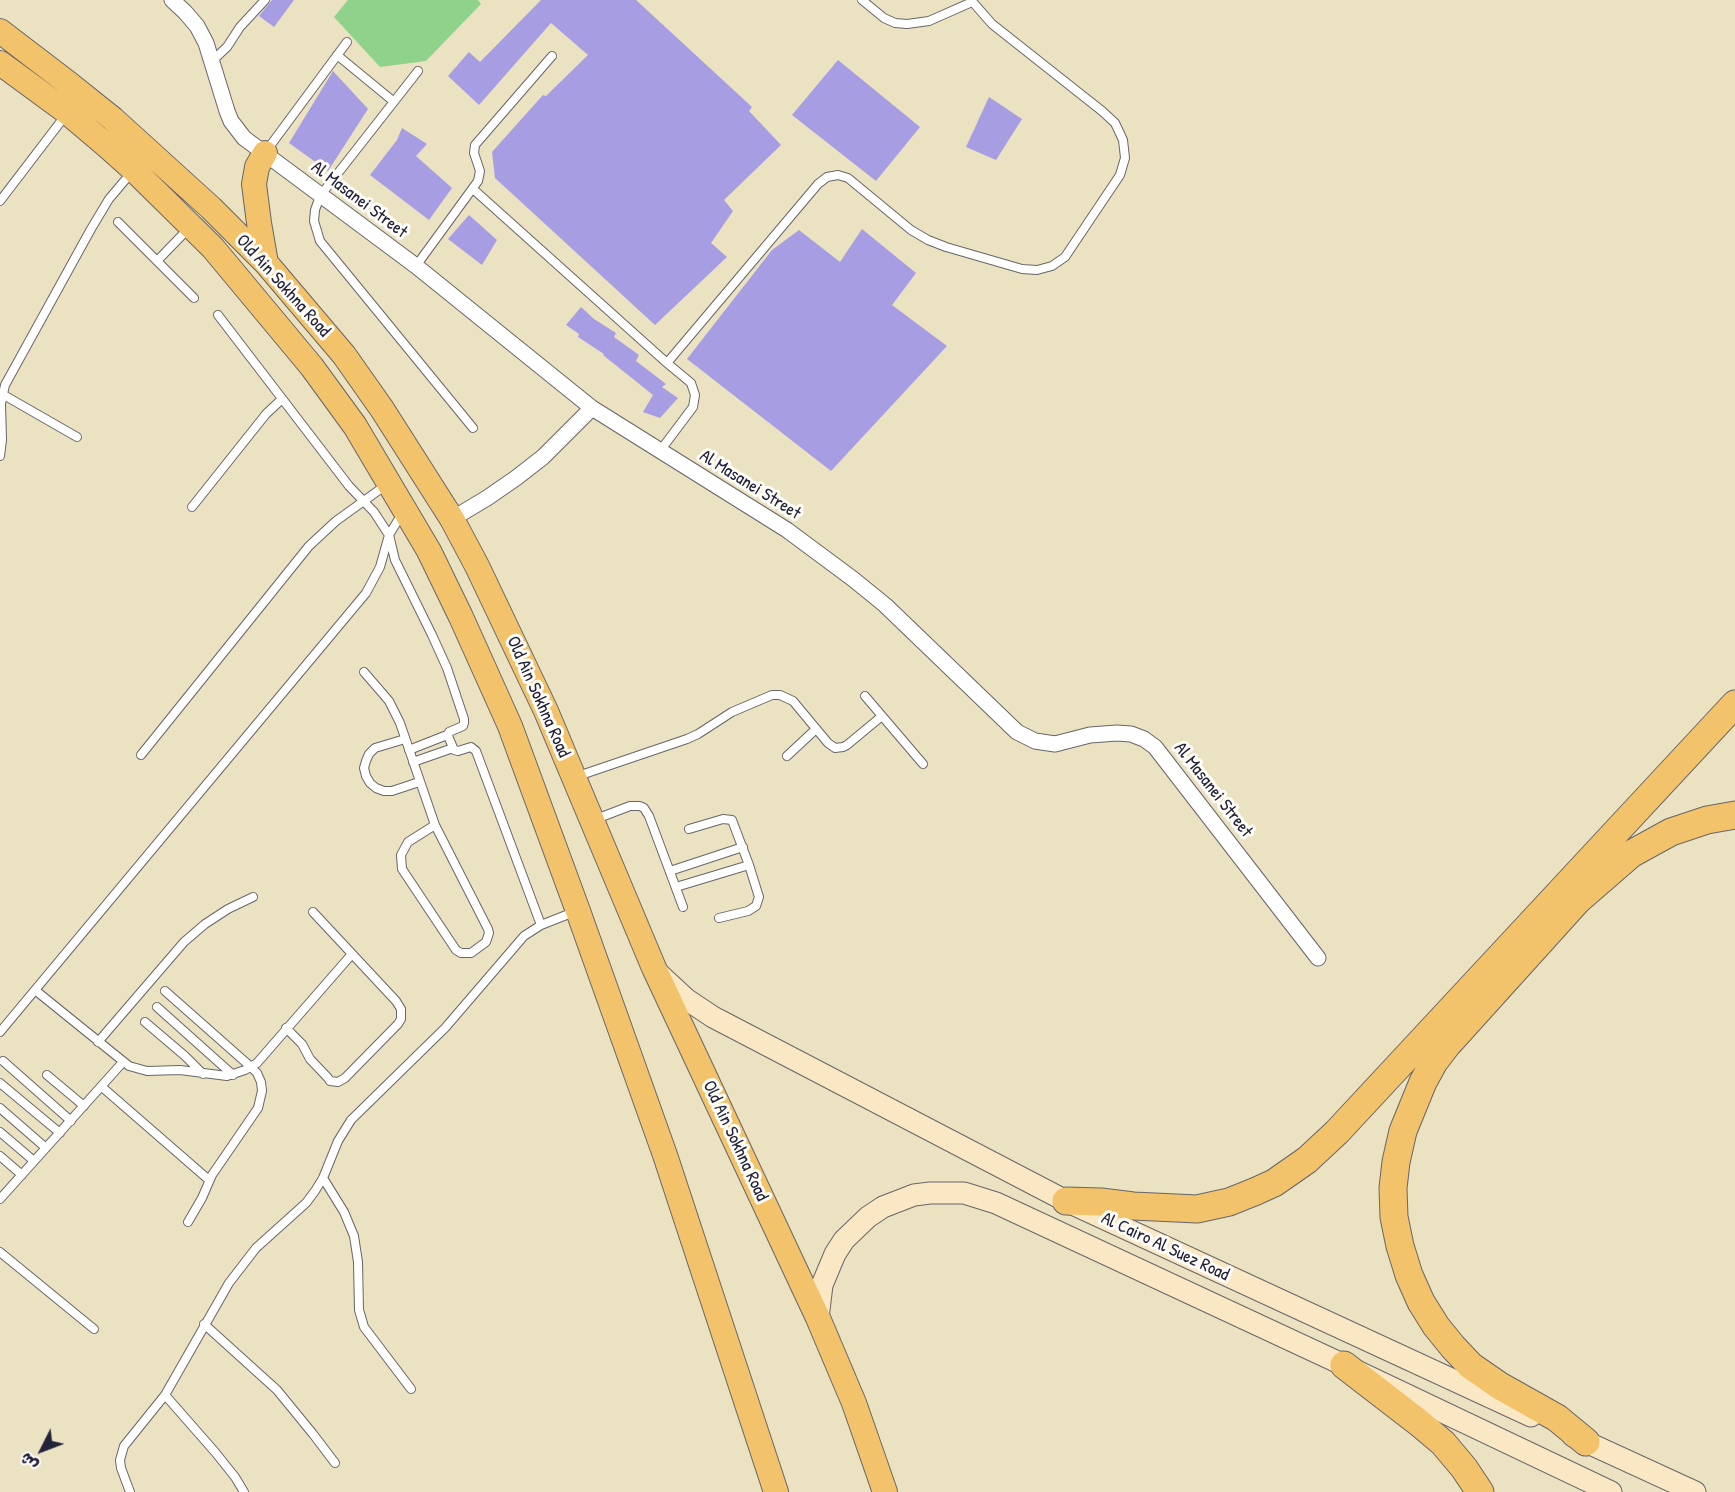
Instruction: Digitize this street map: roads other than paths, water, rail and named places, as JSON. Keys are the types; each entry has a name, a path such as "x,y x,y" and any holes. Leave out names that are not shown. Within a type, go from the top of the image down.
{"highway":[{"path":"1066,1201 1197,1209 1229,1202 1274,1183 1307,1160 1337,1132 1735,704"},
{"path":"1586,1442 1557,1418 1500,1386 1471,1366 1442,1333 1421,1302 1409,1275 1394,1217 1393,1188 1402,1131 1434,1062 1578,900 1631,854 1651,843 1680,829 1707,820 1735,815"},
{"path":"1344,1365 1443,1443 1480,1492"}],"main road":[{"name":"Old Ain Sokhna Road","path":"0,31 113,119 211,208 266,263 344,356 382,409 452,519 546,711 654,968 818,1318 854,1403 885,1492"},
{"name":"Old Ain Sokhna Road","path":"0,63 68,112 134,170 192,226 231,268 312,367 355,426 429,551 510,726 665,1155 776,1492"},
{"path":"265,153 257,167 254,184 266,263"},
{"name":"Al Cairo Al Suez Road","path":"654,968 686,999 713,1017 1066,1201 1695,1492"},
{"name":"Al Cairo Al Suez Road","path":"818,1318 822,1285 828,1269 844,1240 868,1216 898,1200 914,1195 964,1193 996,1203 1611,1492"}],"street":[{"name":"Al Masanei Street","path":"172,0 197,26 206,43 227,111 231,121 244,138 416,266 592,408 787,530 853,579 885,605 1010,725 1026,737 1055,744 1090,735 1131,734 1155,747 1318,958"},
{"path":"452,519 487,498 543,457 592,408"}],"lane":[{"path":"212,61 265,0"},
{"path":"667,363 818,184 827,177 838,175 848,178 910,230 928,240 1022,269 1037,270 1052,266 1065,257 1119,175 1125,158 1123,140 1115,123 992,24 972,1 929,21 907,24 895,23 884,18 862,0"},
{"path":"265,153 347,42"},
{"path":"337,55 393,101"},
{"path":"416,266 478,181 480,171 474,153 475,145 552,56"},
{"path":"418,71 320,196 314,221 320,241 473,428"},
{"path":"0,201 68,112"},
{"path":"0,456 2,394 91,229 110,199 134,170"},
{"path":"473,189 691,383 696,395 693,407 660,451"},
{"path":"118,222 194,298"},
{"path":"157,261 192,226"},
{"path":"218,315 349,486 382,523 389,535 395,561 447,668 464,719 463,726 409,750"},
{"path":"2,394 77,437"},
{"path":"192,507 266,414 282,399"},
{"path":"141,755 304,552 321,534 390,483"},
{"path":"0,1032 366,593 380,567 389,535 405,509"},
{"path":"364,672 389,701 435,825 488,929 486,942 471,953 461,953 456,950 402,869 401,855 408,842 435,825"},
{"path":"573,778 687,739 720,718 772,695 787,697 793,701 835,748 843,747 882,716"},
{"path":"864,696 923,764"},
{"path":"787,756 816,729"},
{"path":"447,735 456,751 471,747 476,751 541,925"},
{"path":"405,739 375,748 369,753 364,768 366,776 370,783 384,791 392,791 419,782"},
{"path":"413,762 453,748"},
{"path":"591,820 630,806 644,808 683,907"},
{"path":"689,829 729,819 734,823 743,847 759,897 756,906 748,911 719,918"},
{"path":"670,871 743,847"},
{"path":"676,887 749,865"},
{"path":"98,1042 184,942 205,924 253,897"},
{"path":"130,1492 121,1468 121,1453 128,1439 165,1395 229,1283 256,1248 306,1203 323,1178 338,1141 351,1120 445,1029 524,936 541,925 578,911"},
{"path":"286,1028 302,1044 310,1059 330,1081 338,1082 345,1078 398,1024 401,1014 399,1005 313,912"},
{"path":"35,990 123,1062 138,1070 180,1070 226,1077 251,1067 261,1058 352,954"},
{"path":"165,991 251,1067 261,1082 261,1100 258,1108 209,1180 188,1222"},
{"path":"157,1007 233,1075"},
{"path":"145,1022 203,1074"},
{"path":"3,1061 71,1121"},
{"path":"0,1199 123,1062"},
{"path":"47,1075 84,1106"},
{"path":"0,1083 60,1133"},
{"path":"102,1087 209,1180"},
{"path":"0,1108 46,1148"},
{"path":"0,1132 34,1161"},
{"path":"0,1156 22,1175"},
{"path":"323,1178 344,1212 354,1236 358,1262 359,1310 364,1327 411,1389"},
{"path":"0,1252 94,1329"},
{"path":"204,1324 277,1390 335,1463"},
{"path":"165,1395 215,1452 244,1492"}]}
